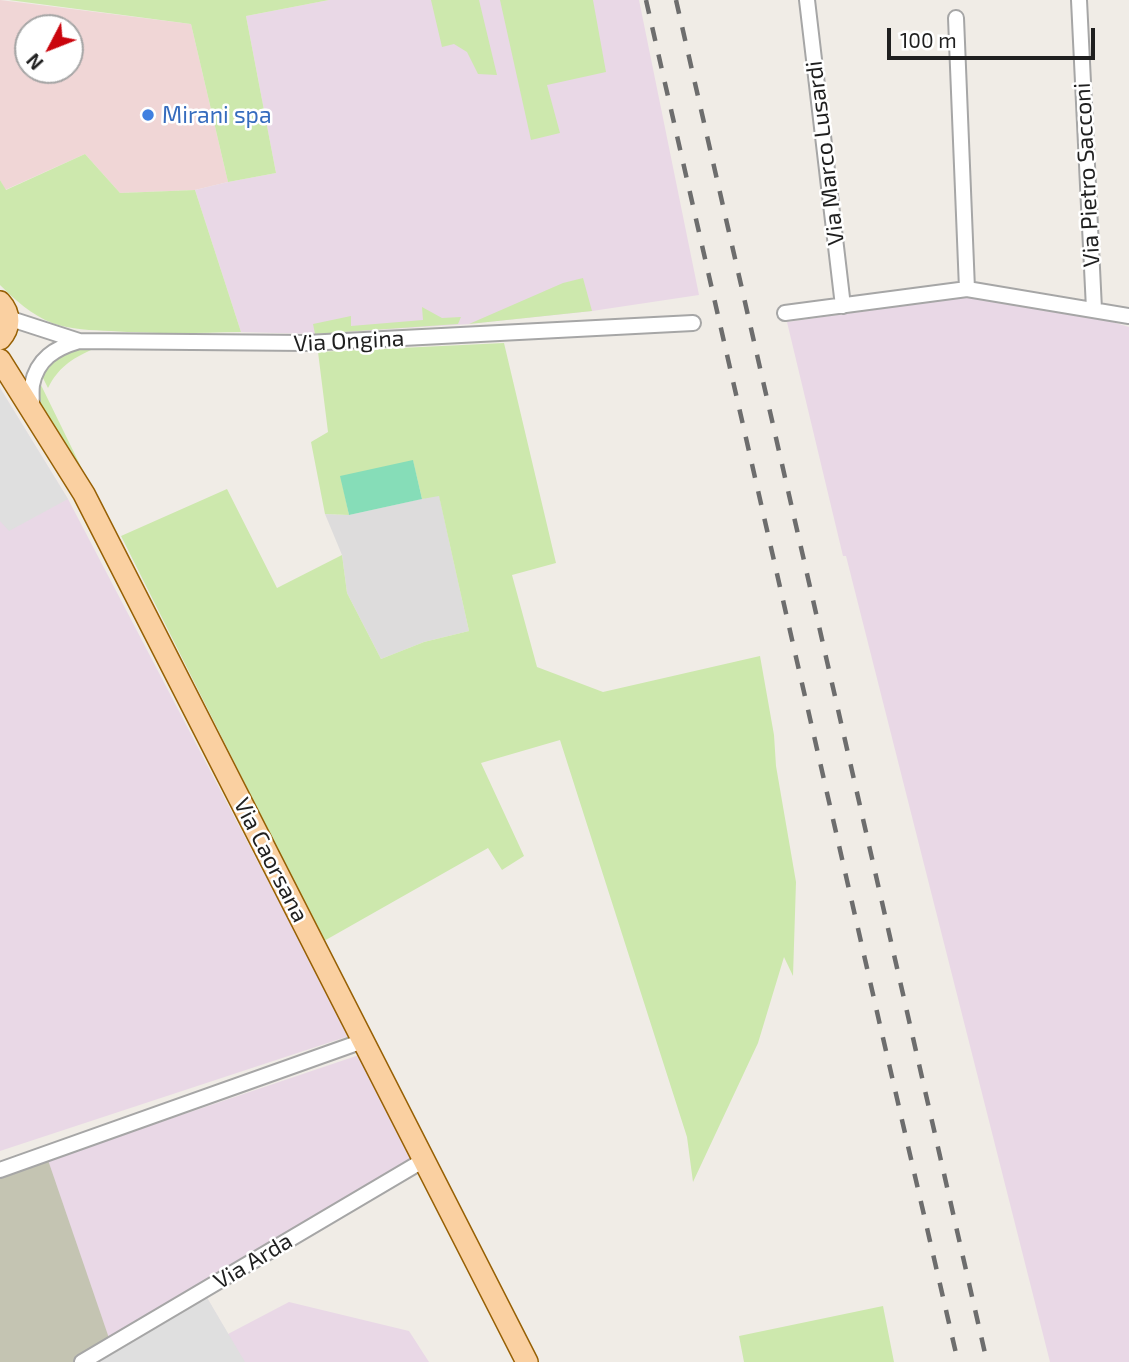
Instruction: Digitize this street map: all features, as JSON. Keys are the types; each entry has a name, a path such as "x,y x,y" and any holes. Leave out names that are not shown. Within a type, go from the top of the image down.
{"main road":[{"path":"2,363 0,347 4,322"},
{"name":"Via Caorsana","path":"2,363 84,494 527,1362"}],"street":[{"name":"Via Marco Lusardi","path":"807,0 843,306"},
{"name":"Via Pietro Sacconi","path":"1079,0 1094,309"},
{"path":"956,18 967,289"},
{"path":"785,313 967,289 1129,316"},
{"name":"Via Ongina","path":"4,322 79,341 306,343 693,323"},
{"path":"32,410 32,386 39,367 61,347 79,341"},
{"path":"0,1170 363,1041"},
{"name":"Via Arda","path":"82,1362 424,1160"}],"shaded area":[{"path":"0,0 191,24 228,182 195,190 120,193 85,154 5,190 0,180"},
{"path":"329,0 639,0 699,295 592,311 469,324 315,334 241,332 195,190 276,173 246,16"},
{"path":"965,297 1096,317 1129,327 1129,1362 1050,1362 846,556 843,556 787,322"},
{"path":"0,388 68,499 349,1036 0,1151"},
{"path":"0,388 68,499 9,531 0,521"},
{"path":"439,495 469,631 424,642 381,659 347,593 342,555 325,514 349,515"},
{"path":"359,1055 414,1156 206,1288 206,1296 228,1334 289,1302 409,1331 429,1362 80,1362 48,1160"},
{"path":"48,1160 111,1344 80,1362 0,1362 0,1179"},
{"path":"206,1296 245,1362 94,1362"}],"green space":[{"path":"9,0 329,0 246,16 276,173 228,182 191,24"},
{"path":"431,0 479,0 497,75 478,74 467,52 454,44 442,47"},
{"path":"500,0 593,0 606,72 547,85 560,133 531,140"},
{"path":"85,154 120,193 195,190 241,332 144,333 67,327 38,316 0,285 0,180 6,190"},
{"path":"583,278 592,311 469,324 563,283"},
{"path":"422,307 442,318 461,317 458,324 315,334 313,324 351,316 351,326 423,320"},
{"path":"504,343 556,563 512,575 537,667 603,692 760,656 796,882 793,976 784,957 758,1043 693,1182 687,1137 560,740 481,763 524,856 502,870 488,848 324,941 121,536 227,489 277,588 342,555 347,593 381,659 424,642 469,631 439,496 422,499 413,461 341,477 349,515 325,514 311,442 328,432 318,352"},
{"path":"76,348 91,350 66,365 48,388 42,376 45,370 56,359"},
{"path":"40,383 87,479 43,409 38,395"},
{"path":"413,460 422,499 349,515 340,476"},
{"path":"883,1306 894,1362 744,1362 739,1336"}],"railway":[{"path":"646,0 958,1362"},
{"path":"676,0 987,1362"}],"place":[{"name":"Mirani spa","path":"148,115"}]}
